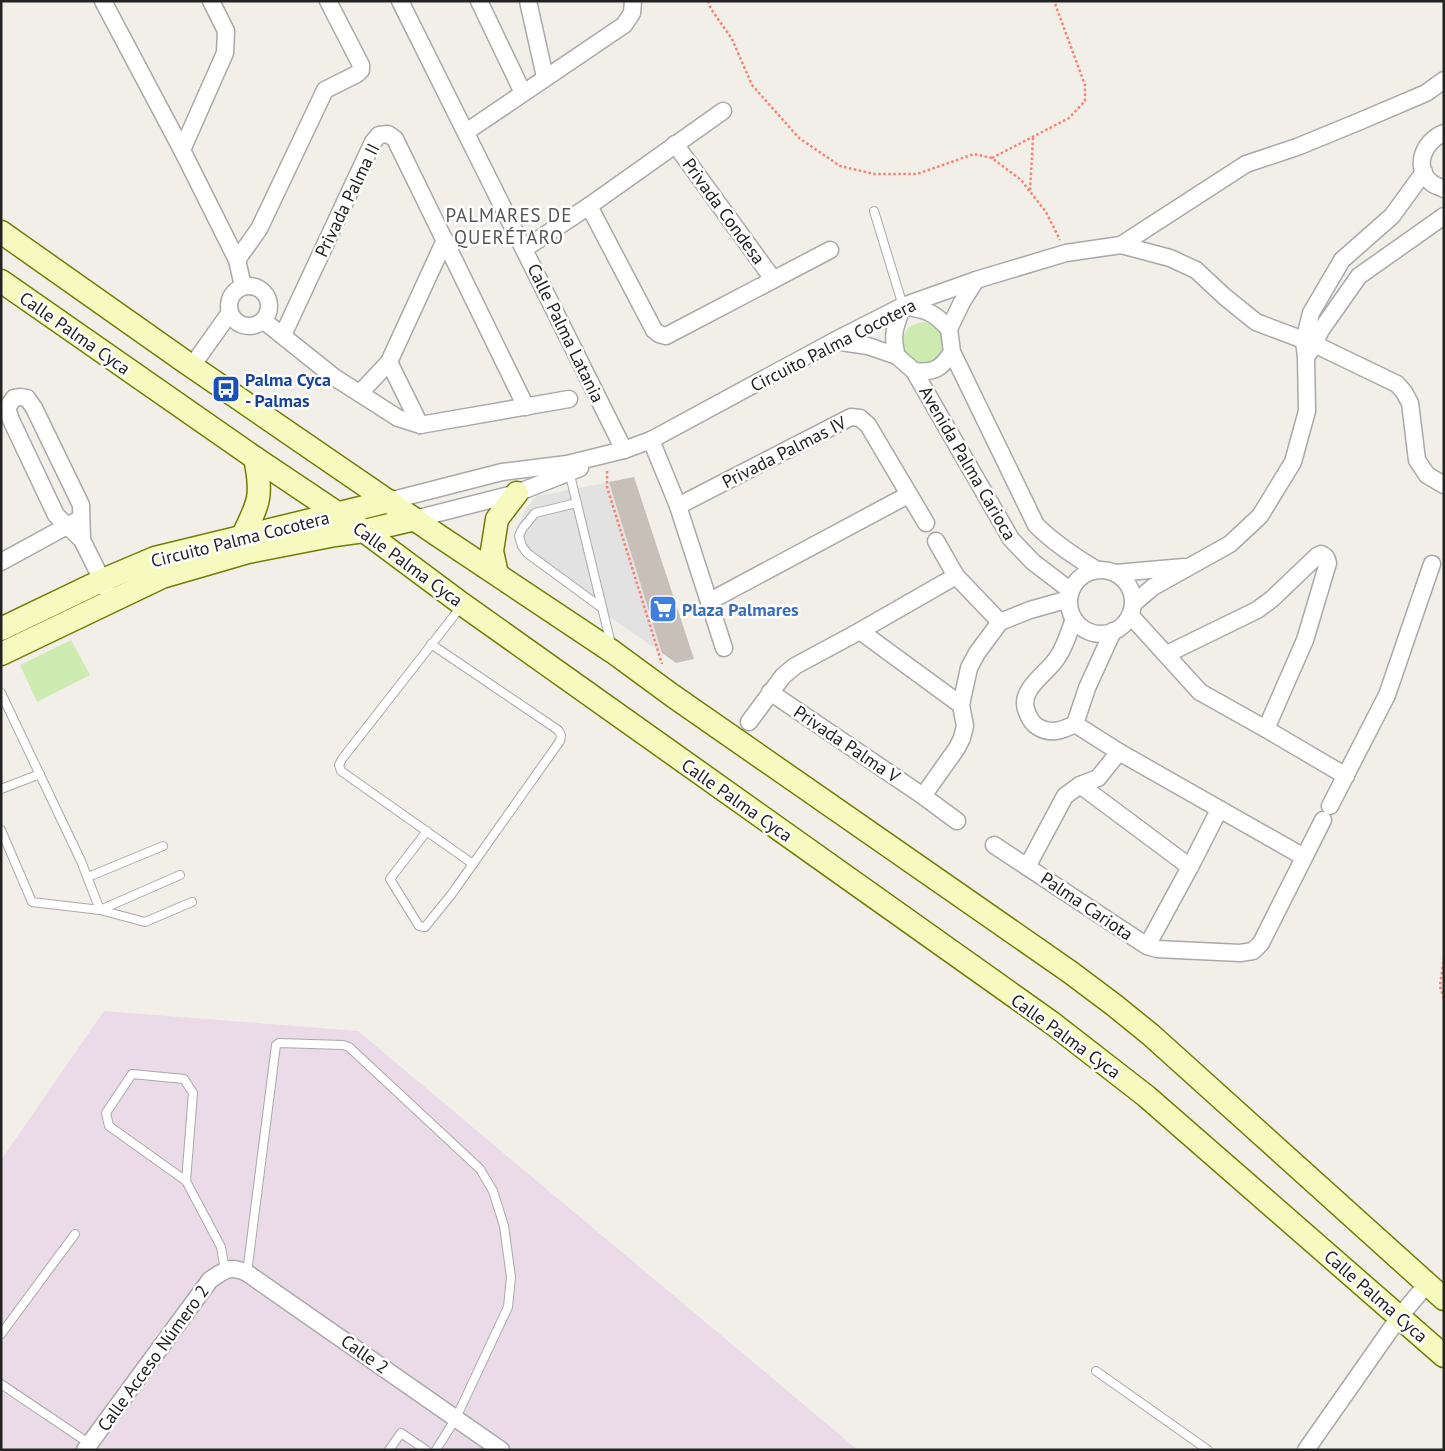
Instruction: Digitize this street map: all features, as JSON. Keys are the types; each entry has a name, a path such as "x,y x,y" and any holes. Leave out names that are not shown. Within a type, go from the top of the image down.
{"street":[{"path":"103,1 182,150 237,260 243,286"},
{"path":"182,150 224,53 226,31 211,1"},
{"path":"237,260 259,228 325,90 357,74 361,70 361,65 328,1"},
{"name":"Calle Palma Latania","path":"400,1 624,450"},
{"path":"479,1 523,92"},
{"path":"528,1 545,78"},
{"path":"466,132 624,26 632,13 633,1"},
{"path":"1121,245 1246,164 1297,147 1358,122 1426,93 1444,80"},
{"name":"Privada Condesa","path":"524,249 589,206 723,111"},
{"name":"Privada Palma II","path":"283,335 373,142 379,135 388,134 395,139 526,407"},
{"path":"1444,134 1436,136 1428,143 1423,152 1422,162 1424,172 1432,183 1444,189"},
{"name":"Privada Condesa","path":"676,144 773,279"},
{"path":"1071,605 1084,629 1098,634 1113,631 1123,625 1131,610 1153,587 1230,544 1260,516 1293,462 1307,411 1308,347 1311,313 1342,260 1392,216 1424,172"},
{"name":"Privada Condesa","path":"589,206 654,330 666,336 830,250"},
{"path":"1308,347 1359,276 1444,216"},
{"path":"1,232 389,501 614,652 689,707 1070,972 1151,1036 1444,1299"},
{"path":"360,394 389,362 444,240"},
{"path":"1121,245 1170,258 1196,270 1224,297 1256,322 1308,347 1397,384 1410,403 1417,460 1427,474 1444,485"},
{"name":"Circuito Palma Cocotera","path":"1,654 162,577 248,552 336,535 364,532 517,493 568,468 651,440 903,306 976,280 1066,253 1121,245"},
{"path":"897,356 893,344 894,332 903,306 926,310 939,318 949,329 962,302 976,280"},
{"name":"Calle Palma Cyca","path":"1,281 255,458 339,514 462,604 1052,1023 1146,1096 1444,1356"},
{"path":"243,286 254,286 263,291 269,300 269,311 264,321 256,326 246,327 233,319 228,302 233,292 243,286"},
{"path":"195,368 216,347 233,319"},
{"path":"264,321 334,377 398,418 420,425 568,399"},
{"name":"Avenida Palma Carioca","path":"949,329 952,352 1036,525 1066,552 1097,570"},
{"name":"Avenida Palma Carioca","path":"834,341 868,346 897,356 914,371 1011,539 1071,605"},
{"name":"Avenida Palma Carioca","path":"914,371 927,372 939,368 952,352"},
{"path":"389,362 420,425"},
{"path":"82,540 81,505 34,408 27,398 14,398 7,408 10,420 56,515 82,540 112,601"},
{"name":"Privada Palmas IV","path":"678,506 851,417 860,418 868,425 926,523"},
{"path":"651,440 678,506 724,648"},
{"path":"242,537 260,498 260,478 255,458"},
{"name":"Circuito Palma Cocotera","path":"1,630 103,580 155,558 339,514 502,472 568,468"},
{"path":"497,574 492,551 497,519 517,493"},
{"path":"710,601 908,495"},
{"path":"1,562 82,517"},
{"path":"936,542 956,576 1000,622"},
{"path":"1167,654 1257,610 1317,556 1320,554 1325,556 1328,559 1328,563 1305,640 1266,729"},
{"name":"Palma Cariota","path":"994,845 1147,946 1157,949 1240,953 1254,951 1261,943 1387,695 1432,564"},
{"path":"1191,567 1116,573 1097,570 1086,574 1076,581 1058,657 1048,670 1034,682 1025,696 1025,709 1029,718 1038,727 1060,732 1081,728 1219,810 1304,857"},
{"path":"1116,573 1125,581 1131,592 1131,610 1200,692 1346,776"},
{"path":"748,722 788,670 956,576"},
{"path":"923,796 962,738 965,726 961,705 969,668 1000,622 1030,610 1071,605"},
{"path":"860,631 961,705"},
{"path":"1081,728 1087,688 1113,631"},
{"name":"Privada Palma V","path":"770,692 957,821"},
{"name":"Palma Cariota","path":"1027,867 1065,796 1080,785 1098,778 1119,752"},
{"path":"1080,785 1190,867"},
{"name":"Palma Cariota","path":"1147,946 1219,810"},
{"name":"Calle 2","path":"225,1270 236,1268 247,1273 501,1450"},
{"name":"Calle Acceso Número 2","path":"88,1447 210,1280 225,1270"},
{"path":"1306,1450 1400,1316 1427,1284"}],"lane":[{"path":"874,211 903,306"},
{"path":"568,468 614,652"},
{"path":"577,503 535,513 522,529 521,541 527,552 543,566 602,608"},
{"path":"462,604 342,759 339,766 341,771 473,864"},
{"path":"427,831 390,878 419,926 426,927 560,741 561,735 558,730 431,644"},
{"path":"1,693 88,877 100,910"},
{"path":"1,789 40,774"},
{"path":"1,830 32,902 100,910 145,922 192,902"},
{"path":"88,877 163,846"},
{"path":"100,910 180,875"},
{"path":"247,1273 276,1045 279,1043 343,1045 349,1047 480,1170 493,1192 504,1226 511,1277 508,1307 456,1418 436,1450"},
{"path":"186,1181 193,1093 184,1079 132,1074 106,1113 109,1126 186,1181 221,1246 225,1270"},
{"path":"1,1334 75,1234"},
{"path":"1096,1371 1208,1450"},
{"path":"1,1384 88,1447"},
{"path":"389,1450 401,1433 426,1450"}],"path":[{"path":"708,1 711,9 732,39 752,85 799,138 840,166 874,174 917,174 974,154 992,158 1021,180 1030,191 1046,212 1066,253"},
{"path":"992,158 1069,118 1085,101 1085,86 1054,1"},
{"path":"1030,191 1033,137"},
{"path":"606,454 607,487 662,666"},
{"path":"1444,957 1440,986 1444,999"}],"shaded area":[{"path":"609,482 662,653 540,569 525,554 518,539 519,525 525,510 537,496"},
{"path":"104,1011 358,1031 858,1450 1,1450 1,1160"}],"green space":[{"path":"925,322 933,325 942,334 943,351 937,364 916,364 902,351 906,330 913,325"},
{"path":"71,640 90,675 37,702 20,665"}],"building":[{"name":"Plaza Palmares","path":"634,477 694,659 676,663 662,653 609,482"}],"place":[{"name":"Palma Cyca - Palmas","path":"226,389"},
{"name":"Plaza Palmares","path":"663,609"}],"district":[{"name":"PALMARES DE QUERÉTARO","path":"509,226"}]}
